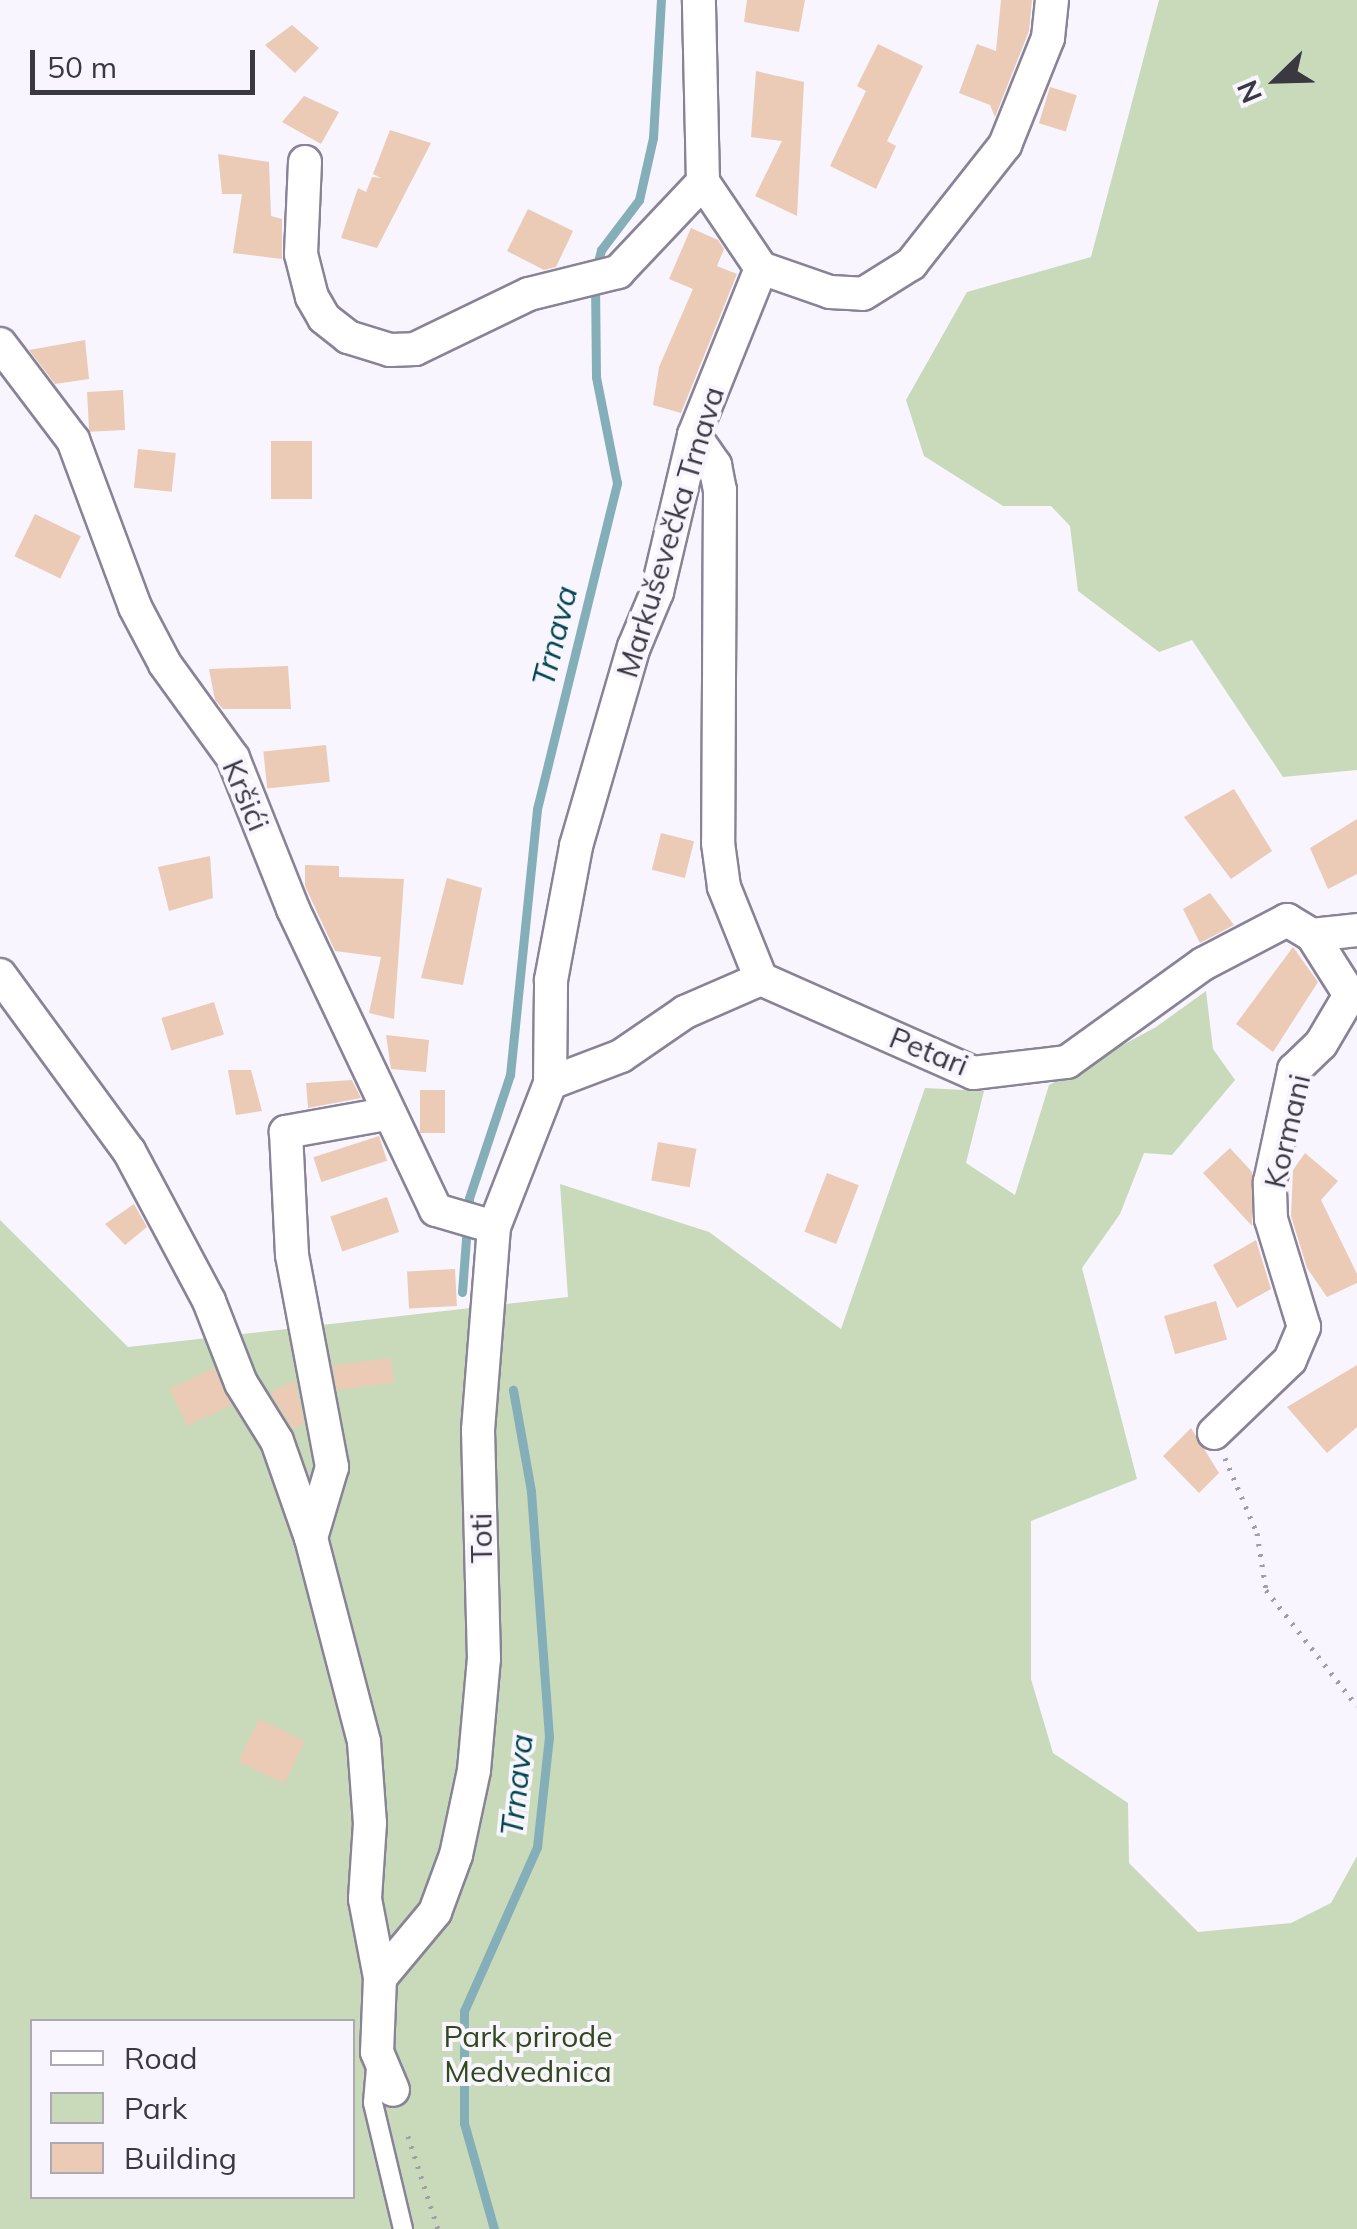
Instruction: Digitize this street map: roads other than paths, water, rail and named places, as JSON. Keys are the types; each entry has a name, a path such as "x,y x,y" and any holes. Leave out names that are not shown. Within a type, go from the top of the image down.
{"street":[{"path":"698,0 703,182 761,268 830,292 863,294 912,264 1005,144 1048,38 1052,0"},
{"path":"305,162 304,278 324,318 348,336 390,350 415,349 529,294 631,264 703,182"},
{"name":"Markuševečka Trnava","path":"550,1083 550,980 576,846 634,647 658,592 694,435 761,268"},
{"name":"Kršići","path":"0,344 73,440 142,621 164,664 233,758 386,1114 410,1146 436,1210 474,1223"},
{"path":"550,1083 621,1056 685,1012 760,979 724,887 718,843 720,490 715,465 694,435"},
{"name":"Petari","path":"760,979 973,1073 1067,1062 1203,964 1287,920 1312,935 1357,930"},
{"name":"Kormani","path":"1214,1433 1290,1360 1304,1326 1271,1218 1270,1182 1294,1070 1320,1044 1353,994 1312,935"},
{"path":"0,975 129,1151 209,1302 241,1383 277,1441 311,1538 364,1742 370,1822 365,1900 380,1978 378,2052 394,2090"},
{"name":"Toti","path":"380,1978 436,1912 456,1855 474,1770 484,1658 474,1223 550,1083"},
{"path":"311,1538 332,1467 292,1256 286,1132 386,1114"}],"lane":[{"path":"378,2052 373,2103 403,2229"}],"waterway":[{"name":"Trnava","path":"596,270 601,250 639,200 653,138 661,0"},
{"name":"Trnava","path":"462,1292 469,1198 510,1075 537,809 617,483 596,377 595,286"},
{"name":"Trnava","path":"494,2229 464,2123 464,2011 537,1847 549,1737 531,1491 513,1390"}],"park label":[{"name":"Park prirode Medvednica","path":"528,2053"}]}
